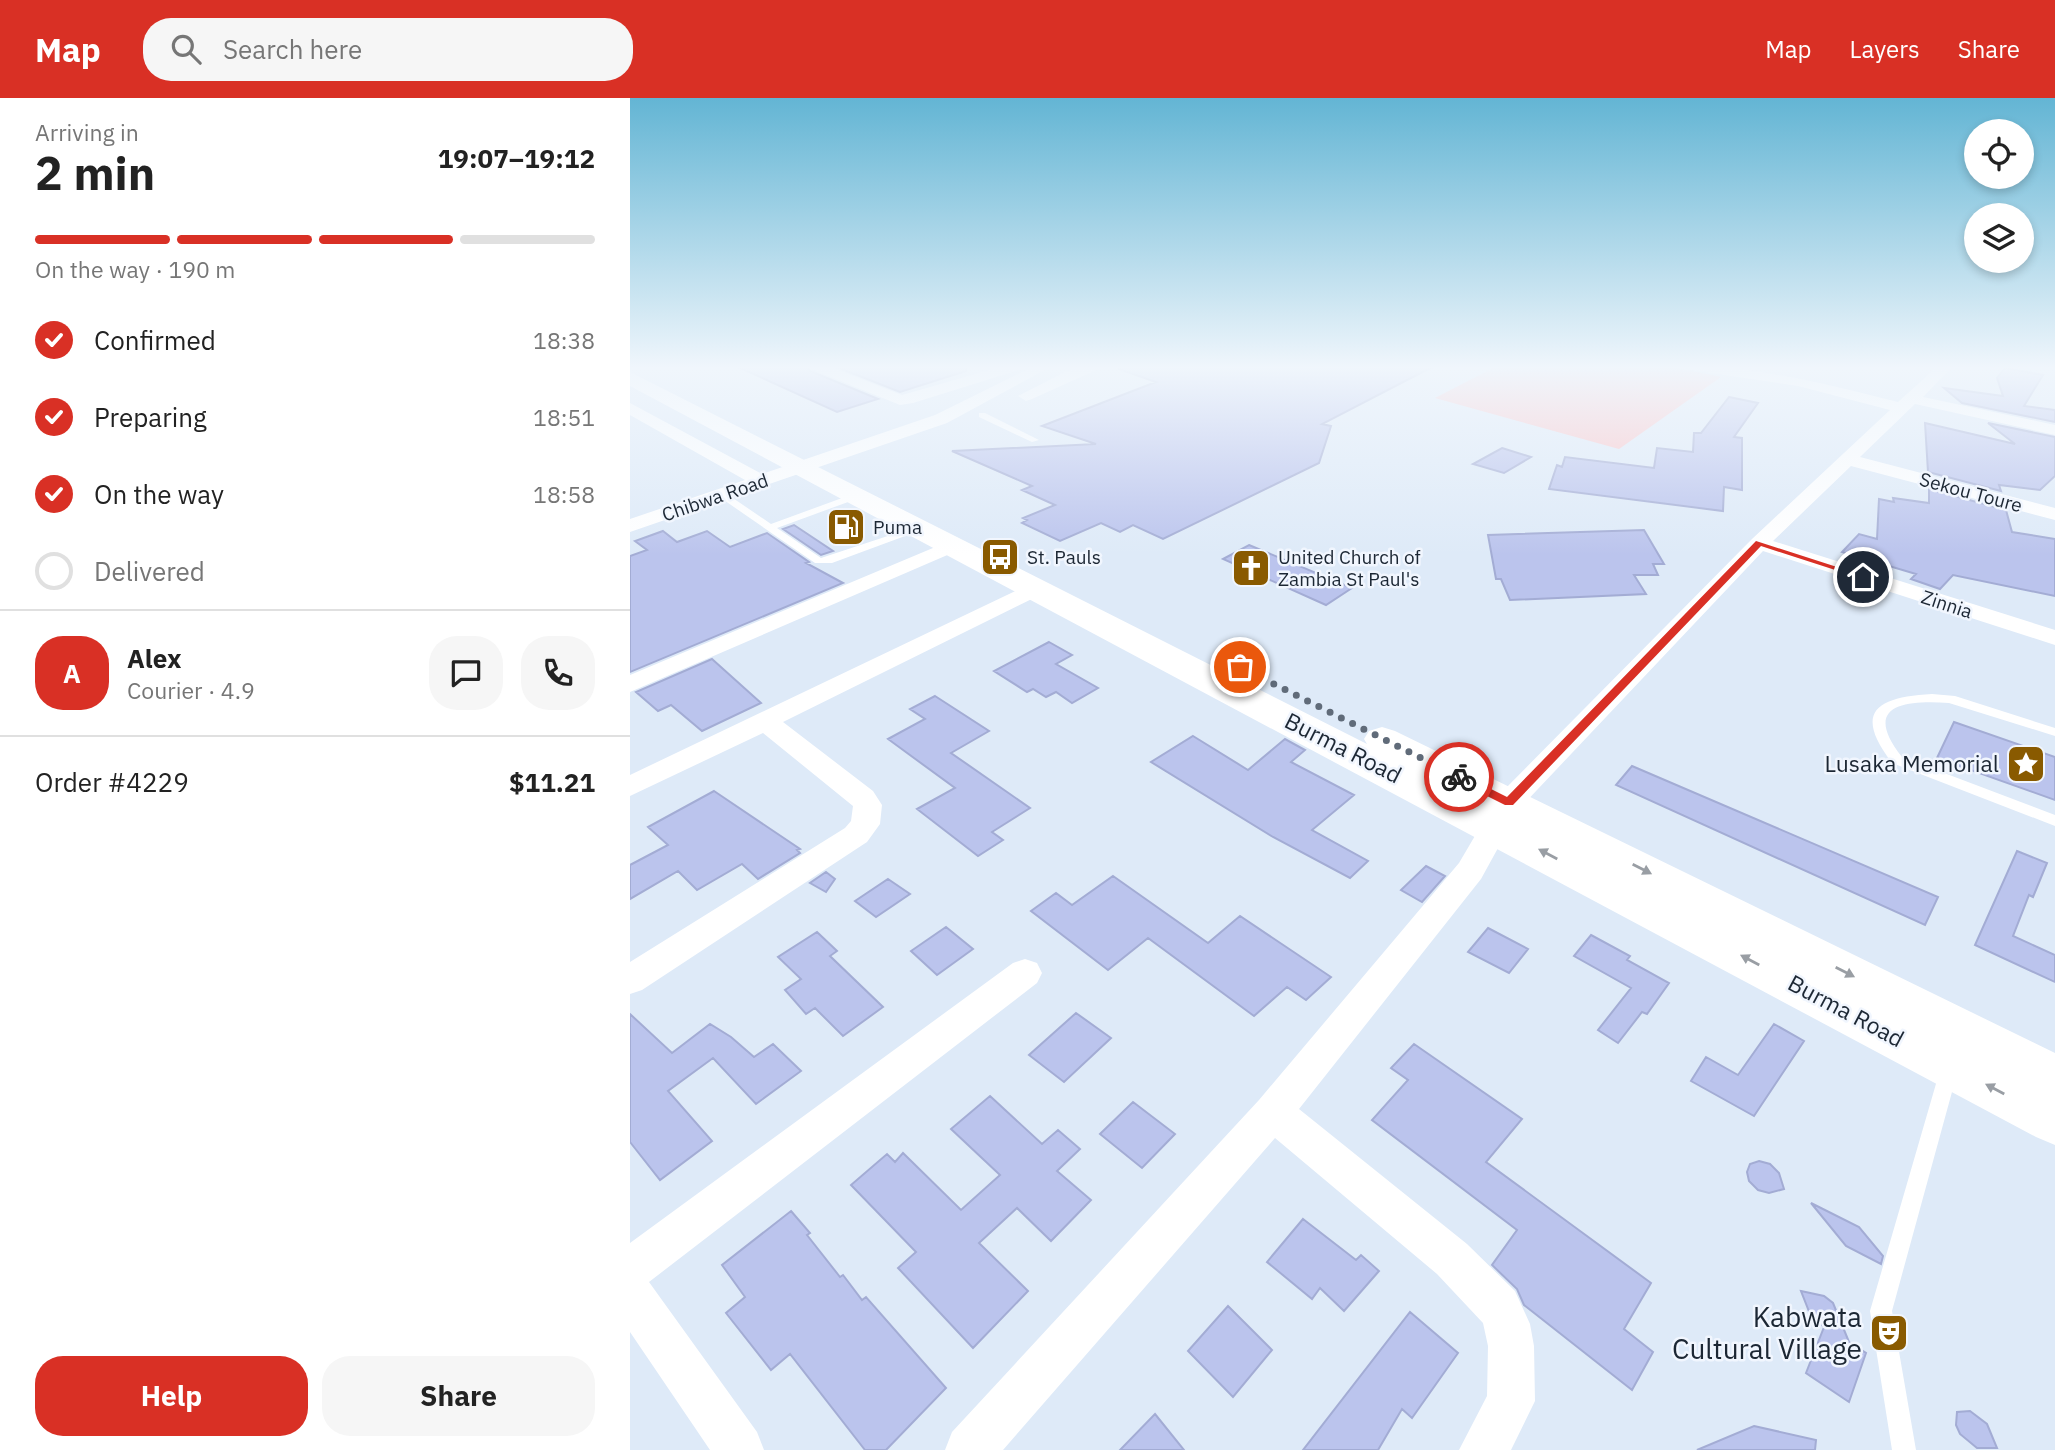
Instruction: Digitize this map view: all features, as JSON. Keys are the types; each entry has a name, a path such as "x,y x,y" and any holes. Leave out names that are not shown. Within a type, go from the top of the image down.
{"main road":[{"name":"Burma Road","path":"739,429 812,463 1501,814 1950,1065 2055,1120"},
{"name":"Burma Road","path":"752,429 812,463 856,496 1034,589 2055,1078"}],"street":[{"path":"668,429 760,481"},
{"name":"Chibwa Road","path":"630,526 907,429"},
{"path":"970,1450 1273,1112 1470,871 1501,814 1759,543 1879,429"},
{"name":"Sekou Toure","path":"1846,459 2055,514"},
{"name":"Zinnia","path":"1759,543 2055,638"},
{"path":"630,684 952,546"},
{"path":"630,786 1034,589"},
{"path":"630,980 856,835 865,824 868,804 863,798 765,721"},
{"path":"630,1270 1025,973"},
{"path":"1273,1112 1452,1259 1499,1307 1507,1324 1511,1346 1511,1401 1483,1450"},
{"path":"630,1293 738,1450"}],"lane":[{"path":"1012,429 1035,440"},
{"path":"721,494 768,528 823,562 919,529"},
{"path":"768,528 856,496"},
{"path":"2055,732 1950,699 1934,697 1896,702 1880,713 1877,721 1881,740 1898,760 2055,821"},
{"path":"1904,1450 1881,1311 1950,1065"}],"shaded area":[{"path":"1547,429 1647,429 1619,449"}],"building":[{"path":"1051,429 1330,429 1319,463 1163,539 1133,525 1120,532 1101,523 1060,541 1022,523 1027,520 1023,518 1055,505 1022,490 1032,486 952,451 1096,444"},
{"path":"1704,429 1740,429 1734,437 1742,438 1742,490 1724,487 1723,511 1549,489 1557,465 1562,467 1565,457 1654,468 1657,448 1693,452 1694,433 1701,433"},
{"path":"1925,429 1951,429 2015,444 1996,429 2017,429 2055,437 2055,476 2040,490 1999,485 2001,491 1928,472"},
{"path":"1502,448 1531,457 1504,473 1473,464"},
{"path":"1929,489 2006,510 2012,532 2055,539 2055,596 1953,575 1940,589 1911,579 1916,574 1842,552 1859,534 1877,539 1879,499 1894,502 1893,498 1929,503"},
{"path":"794,525 833,551 821,555 783,529"},
{"path":"1644,530 1664,564 1653,564 1658,575 1634,575 1646,594 1510,600 1501,579 1496,579 1488,535"},
{"path":"663,531 677,542 707,531 730,547 767,533 809,562 806,563 843,583 630,672 630,556 647,550 635,541"},
{"path":"1249,545 1352,588 1326,605 1223,559"},
{"path":"1049,642 1072,655 1056,664 1098,688 1072,703 1056,692 1046,697 1033,689 1027,692 994,671"},
{"path":"712,659 761,703 702,731 671,705 658,711 636,692"},
{"path":"935,696 989,731 951,753 1030,808 992,832 1003,840 978,856 917,809 955,788 888,739 925,719 910,709"},
{"path":"1954,722 2055,757 2055,800 1937,758"},
{"path":"1193,736 1248,770 1285,739 1305,750 1291,762 1354,795 1312,830 1368,861 1350,878 1273,837 1151,762"},
{"path":"1632,766 1938,897 1925,925 1616,785"},
{"path":"714,791 800,849 797,850 800,853 758,879 742,864 697,890 678,871 630,899 630,865 668,845 648,827"},
{"path":"2017,851 2047,863 2033,897 2029,895 2013,936 2055,955 2055,982 1975,945"},
{"path":"1426,866 1445,876 1422,902 1401,890"},
{"path":"826,872 835,879 826,892 810,883"},
{"path":"1113,876 1208,943 1240,916 1331,977 1306,1000 1287,987 1254,1016 1148,938 1108,970 1031,911 1056,893 1072,905"},
{"path":"888,879 910,894 876,917 855,901"},
{"path":"946,927 973,949 937,975 911,951"},
{"path":"1488,928 1528,949 1509,973 1468,952"},
{"path":"817,932 837,951 830,956 883,1007 843,1036 815,1008 806,1014 785,990 801,979 778,957"},
{"path":"1591,935 1630,956 1627,960 1669,983 1647,1014 1642,1012 1618,1043 1598,1030 1631,988 1574,956"},
{"path":"1076,1013 1111,1038 1064,1082 1029,1055"},
{"path":"630,1014 672,1053 710,1024 731,1037 754,1057 773,1044 801,1071 756,1104 713,1058 668,1091 712,1141 660,1180 630,1142"},
{"path":"1774,1024 1804,1041 1754,1116 1691,1081 1706,1057 1738,1075"},
{"path":"1414,1044 1522,1119 1486,1162 1651,1283 1624,1329 1653,1352 1632,1390 1524,1305 1517,1289 1492,1265 1517,1230 1372,1120 1408,1080 1391,1068"},
{"path":"990,1096 1042,1144 1058,1130 1080,1149 1057,1171 1091,1200 1051,1241 1017,1208 979,1243 1028,1291 973,1348 898,1268 916,1252 851,1185 887,1154 895,1162 903,1153 961,1210 1000,1175 951,1129"},
{"path":"1133,1102 1175,1134 1142,1168 1100,1134"},
{"path":"1759,1161 1770,1164 1779,1173 1784,1189 1769,1193 1758,1190 1749,1181 1747,1172 1750,1164"},
{"path":"1811,1203 1859,1227 1883,1256 1881,1264 1846,1246"},
{"path":"791,1211 810,1233 807,1235 840,1277 843,1275 862,1300 866,1297 946,1388 886,1450 865,1450 790,1354 771,1370 726,1313 745,1297 722,1265"},
{"path":"1303,1219 1356,1260 1361,1255 1379,1271 1344,1311 1320,1288 1312,1299 1267,1262"},
{"path":"1801,1291 1824,1296 1833,1303 1849,1342 1866,1353 1849,1402 1806,1373 1824,1327 1810,1314"},
{"path":"1228,1306 1272,1350 1233,1397 1188,1351"},
{"path":"1410,1312 1458,1353 1412,1418 1402,1409 1378,1450 1303,1450"},
{"path":"1970,1411 1987,1424 1997,1448 1977,1448 1960,1434 1956,1425 1957,1412"},
{"path":"1155,1414 1184,1450 1120,1450"},
{"path":"1754,1426 1816,1440 1815,1450 1697,1450"}],"way so far":[{"path":"1240,667 1459,777"}],"place":[{"name":"Puma","path":"846,527"},
{"name":"St. Pauls","path":"1000,557"},
{"name":"United Church of Zambia St Paul's","path":"1251,568"},
{"name":"Lusaka Memorial","path":"2026,764"},
{"name":"Kabwata Cultural Village","path":"1889,1333"}],"route":[{"path":"1459,777 1509,802 1759,543 1863,577"}]}
